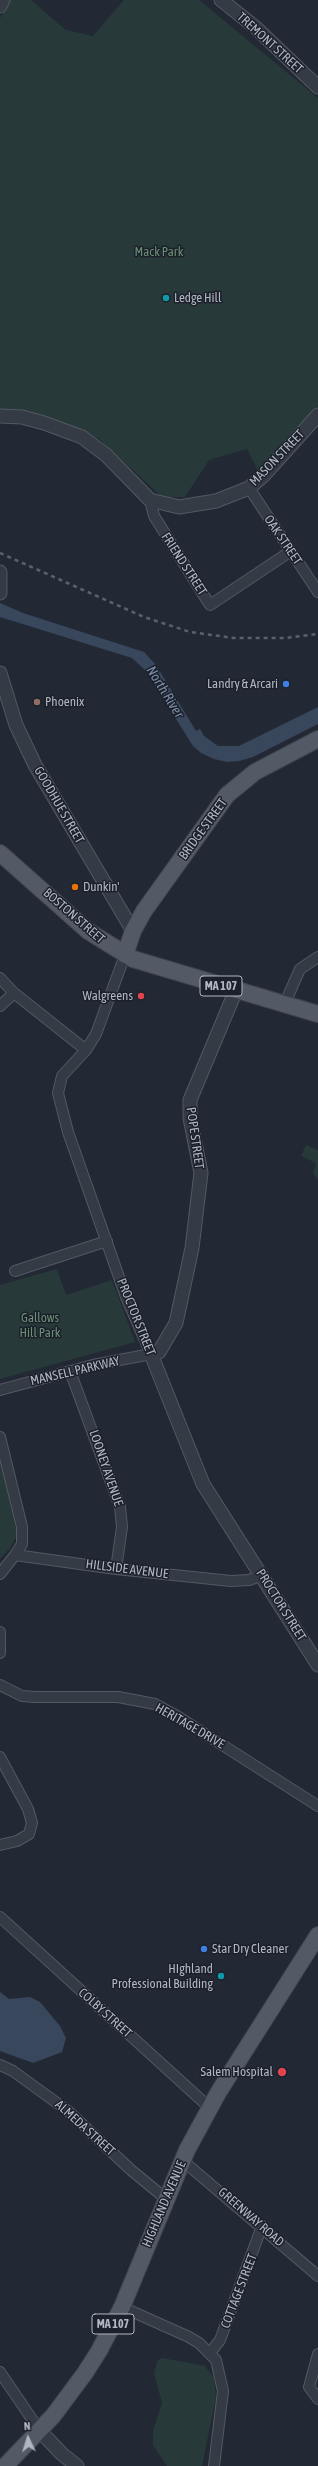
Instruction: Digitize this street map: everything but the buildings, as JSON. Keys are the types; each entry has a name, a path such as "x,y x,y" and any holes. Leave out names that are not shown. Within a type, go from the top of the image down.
{"main road":[{"name":"BRIDGE STREET","path":"125,955 133,931 144,911 227,795 255,772 318,738"},
{"name":"BOSTON STREET","path":"0,853 88,931 125,955 156,968 285,1003 318,1014"},
{"name":"HIGHLAND AVENUE","path":"5,2466 40,2431 86,2373 122,2307 165,2198 182,2160 210,2108 318,1935"}],"street":[{"path":"0,6 3,0"},
{"name":"TREMONT STREET","path":"222,0 255,27 318,88"},
{"name":"MASON STREET","path":"0,416 22,417 44,422 91,442 106,454 150,500 169,506 189,506 216,502 249,488 264,475 317,418"},
{"name":"OAK STREET","path":"249,488 318,592"},
{"name":"FRIEND STREET","path":"150,500 154,516 210,604 291,551"},
{"path":"0,572 0,593"},
{"name":"GOODHUE STREET","path":"0,672 3,697 35,765 133,931"},
{"name":"PROCTOR STREET","path":"125,955 96,1034 86,1050 62,1076 58,1093 68,1132 136,1324 150,1354 203,1484 263,1575 318,1665"},
{"path":"285,1003 300,969 318,957"},
{"path":"0,978 14,993 86,1050"},
{"name":"POPE STREET","path":"150,1354 159,1352 176,1323 192,1248 201,1173 190,1118 190,1100 236,990"},
{"path":"0,1006 14,993"},
{"path":"15,1271 107,1241"},
{"name":"MANSELL PARKWAY","path":"0,1390 70,1371 150,1354"},
{"name":"LOONEY AVENUE","path":"70,1371 120,1507 122,1527 116,1569"},
{"path":"0,1437 22,1527 22,1544 16,1555 0,1574"},
{"name":"HILLSIDE AVENUE","path":"16,1555 116,1569 231,1581 249,1580 263,1575"},
{"path":"0,1632 0,1653"},
{"name":"HERITAGE DRIVE","path":"0,1685 22,1696 118,1698 155,1704 177,1716 318,1806"},
{"path":"0,1757 28,1809 32,1823 29,1834 17,1841 0,1845"},
{"name":"COLBY STREET","path":"0,1917 210,2108"},
{"name":"ALMEDA STREET","path":"0,2066 13,2071 68,2111 131,2170 165,2198"},
{"name":"GREENWAY ROAD","path":"182,2160 262,2226 318,2276"},
{"name":"COTTAGE STREET","path":"210,2353 220,2340 262,2226"},
{"path":"122,2307 189,2337 210,2353 220,2370 223,2391 214,2466"},
{"path":"315,2397 309,2387 318,2354"},
{"path":"0,2372 40,2431 62,2454 77,2466"}],"green space":[{"name":"Mack Park","path":"9,0 31,0 66,30 93,36 124,0 199,0 318,98 318,406 259,473 247,449 209,460 185,497 162,497 98,438 27,414 0,414 0,18"},
{"path":"306,1145 318,1150 318,1180 313,1173 316,1163 301,1156"},
{"name":"Gallows Hill Park","path":"57,1269 66,1295 112,1280 135,1342 0,1379 0,1285"},
{"path":"0,1457 17,1535 10,1548 0,1559"},
{"path":"162,2358 205,2366 214,2378 216,2397 202,2466 167,2466 153,2445 153,2431 162,2403 154,2373 158,2360"}],"water":[{"name":"North River","path":"0,603 23,613 144,652 156,665 196,731 200,729 204,736 218,746 239,746 318,707 318,724 253,757 239,761 227,762 214,759 201,753 193,746 146,671 132,658 0,617"},
{"path":"0,1992 9,1999 30,1997 40,2002 60,2026 66,2038 62,2052 33,2063 0,2051"}],"railway":[{"path":"0,553 144,617 190,632 234,638 285,638 318,634"}],"place":[{"name":"Ledge Hill","path":"166,298"},
{"name":"Landry & Arcari","path":"286,684"},
{"name":"Phoenix","path":"37,702"},
{"name":"Dunkin'","path":"75,887"},
{"name":"Walgreens","path":"141,996"},
{"name":"Star Dry Cleaner","path":"204,1949"},
{"name":"HIghland Professional Building","path":"221,1976"},
{"name":"Salem Hospital","path":"282,2072"}]}
